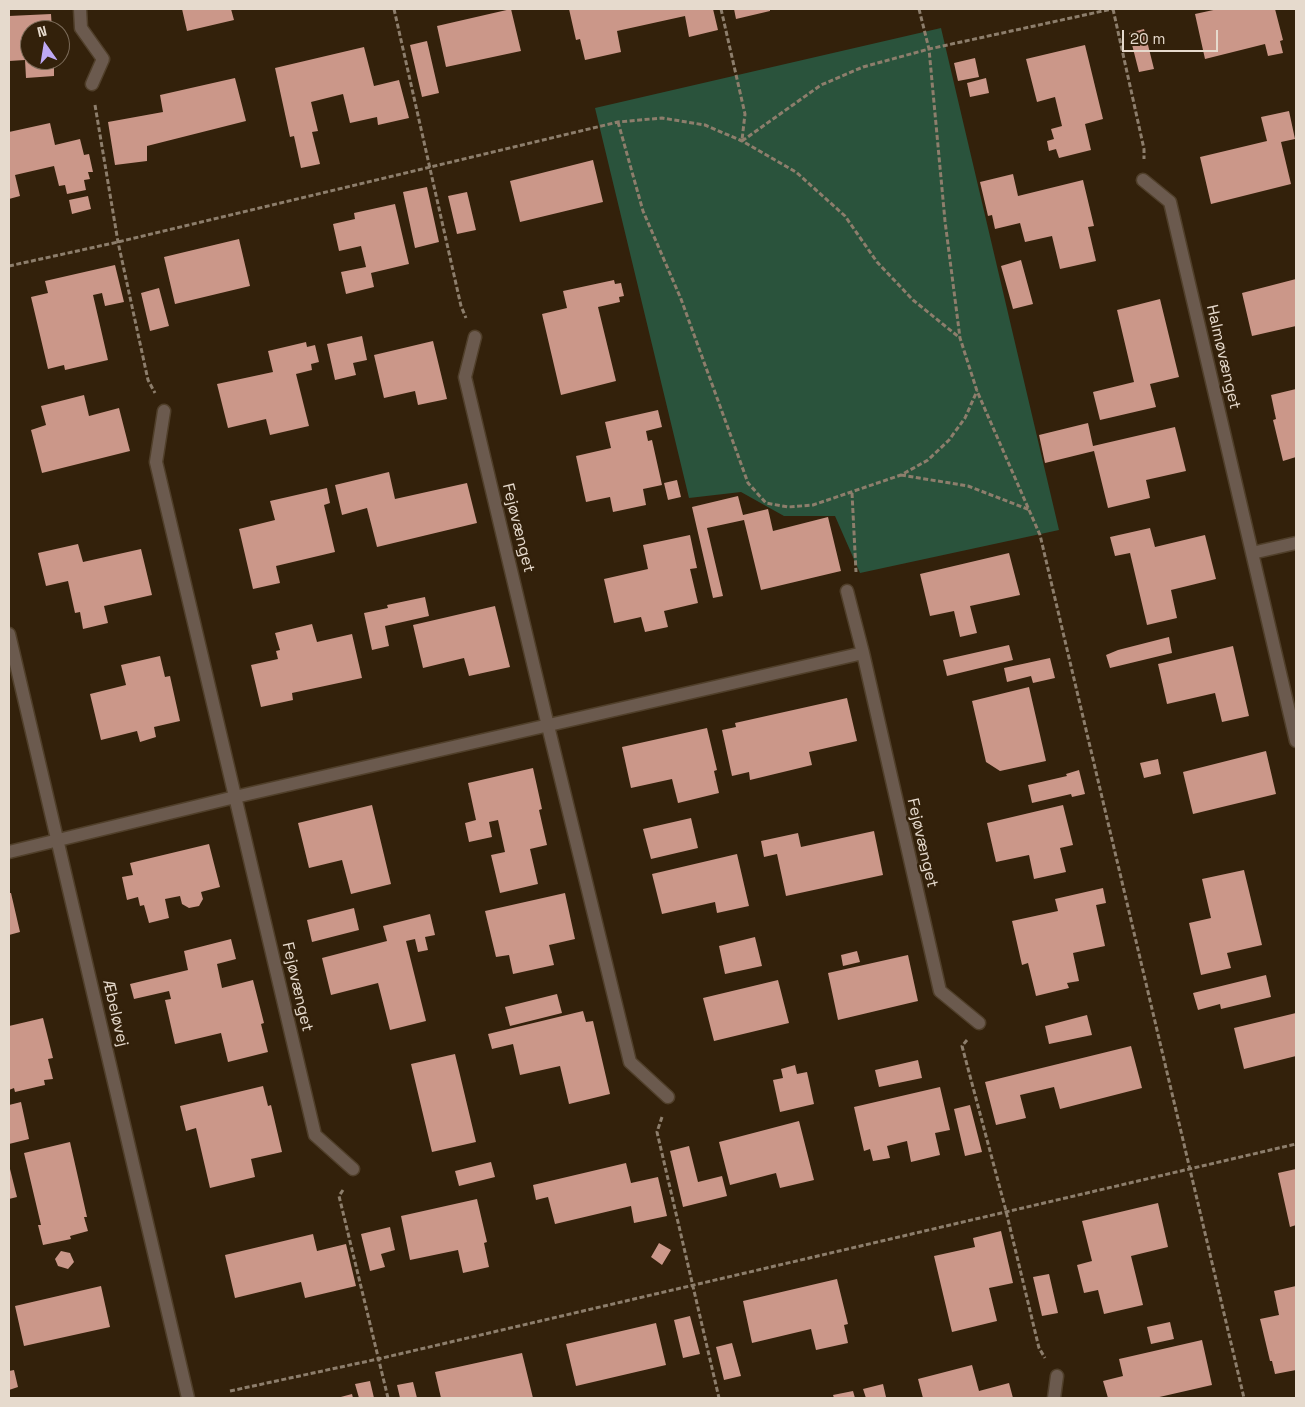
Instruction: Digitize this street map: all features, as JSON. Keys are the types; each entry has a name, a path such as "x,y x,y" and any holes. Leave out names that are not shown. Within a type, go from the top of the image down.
{"street":[{"path":"80,9 81,28 103,59 92,84"},
{"name":"Halmøvænget","path":"1143,180 1170,202 1296,741"},
{"name":"Fejøvænget","path":"474,337 465,376 630,1062 668,1098"},
{"name":"Fejøvænget","path":"164,411 156,462 315,1135 353,1169"},
{"path":"1252,553 1296,543"},
{"name":"Fejøvænget","path":"847,592 863,653 940,991 979,1023"},
{"name":"Æbeløvej","path":"9,634 188,1398"},
{"path":"9,852 235,796 863,653"},
{"path":"1054,1398 1057,1376"}],"path":[{"path":"394,9 461,306 474,337"},
{"path":"721,9 745,114 742,141"},
{"path":"919,9 929,49 945,221 960,338 977,391 1040,535 1244,1398"},
{"path":"742,141 821,84 863,67 929,49 1112,9 1144,149 1143,180"},
{"path":"92,84 118,242 148,380 164,411"},
{"path":"9,266 118,242 618,122 662,118 705,125 742,141 796,172 845,216 877,262 912,300 960,338"},
{"path":"618,122 643,211 680,299 748,483 766,503 788,507 813,506 901,475 928,460 949,440 965,418 977,391"},
{"path":"901,475 968,486 1030,510"},
{"path":"847,592 856,573 852,493"},
{"path":"979,1023 962,1046 1006,1211 1039,1348 1057,1376"},
{"path":"668,1098 657,1132 719,1398"},
{"path":"230,1391 378,1359 1296,1144"},
{"path":"353,1169 339,1196 388,1398"}],"green space":[{"path":"941,28 1059,530 860,573 835,516 784,516 741,492 689,498 595,108"}],"building":[{"path":"182,9 231,9 234,20 187,31"},
{"path":"511,9 521,51 446,67 437,26"},
{"path":"569,9 713,9 718,30 689,37 685,16 617,31 621,52 585,60 580,39 576,40"},
{"path":"734,9 770,9 770,11 736,19"},
{"path":"1218,9 1275,9 1283,40 1280,41 1283,53 1268,56 1265,44 1205,59 1195,14"},
{"path":"51,14 51,20 20,20 20,60 9,61 9,16"},
{"path":"1144,29 1154,69 1139,72 1129,33"},
{"path":"427,41 439,93 422,97 410,45"},
{"path":"1085,45 1103,119 1085,124 1091,150 1059,158 1056,149 1049,151 1047,141 1054,139 1051,129 1062,126 1055,97 1037,102 1026,59"},
{"path":"364,47 374,86 399,80 409,118 378,125 377,117 350,123 343,94 311,102 318,131 312,132 320,164 301,168 294,136 290,137 275,68"},
{"path":"975,58 979,77 958,81 954,63"},
{"path":"26,70 54,70 54,76 26,78"},
{"path":"235,78 246,121 147,146 147,161 115,165 108,122 163,112 160,95"},
{"path":"986,78 989,93 970,97 967,83"},
{"path":"1289,111 1295,139 1281,142 1291,184 1211,204 1200,157 1267,141 1261,117"},
{"path":"50,123 55,145 80,139 84,155 89,154 93,172 88,172 90,179 84,180 86,190 67,194 65,185 59,186 54,166 15,175 20,196 9,199 9,132"},
{"path":"593,160 603,202 520,222 510,181"},
{"path":"1013,174 1018,196 1083,180 1094,226 1088,227 1096,261 1060,269 1052,236 1025,242 1020,223 995,229 992,215 988,216 980,182"},
{"path":"427,187 439,242 415,248 403,192"},
{"path":"467,192 476,230 457,234 448,196"},
{"path":"88,196 91,209 72,214 69,200"},
{"path":"395,204 409,264 371,273 374,287 346,294 341,272 366,267 361,246 339,251 333,224 355,219 354,213"},
{"path":"239,239 250,286 175,304 164,257"},
{"path":"1021,260 1033,304 1013,309 1001,266"},
{"path":"115,265 124,302 105,306 102,293 93,295 108,360 65,370 64,365 48,369 31,297 48,293 45,281"},
{"path":"1296,279 1296,326 1252,336 1242,293"},
{"path":"614,280 615,284 621,283 624,296 619,297 620,302 598,307 616,381 561,395 542,314 567,308 563,291"},
{"path":"159,288 169,326 150,331 141,293"},
{"path":"1160,299 1179,377 1150,384 1156,407 1100,420 1093,392 1134,382 1117,310"},
{"path":"362,336 367,360 353,363 356,375 335,380 327,344"},
{"path":"433,341 447,399 418,405 415,391 384,398 374,355"},
{"path":"306,342 307,347 315,345 319,362 311,364 312,370 296,374 309,426 270,435 266,419 228,428 217,384 273,372 268,351"},
{"path":"1296,389 1296,457 1283,461 1273,420 1276,419 1271,395"},
{"path":"84,395 89,416 119,408 130,451 42,473 31,430 46,425 41,406"},
{"path":"658,410 662,427 646,431 648,441 652,440 662,485 643,489 646,505 613,512 610,497 586,502 576,456 611,448 605,422"},
{"path":"1088,423 1093,446 1175,427 1186,471 1146,480 1150,498 1108,508 1094,451 1045,463 1039,435"},
{"path":"389,472 395,499 467,483 477,523 377,547 367,508 342,515 335,485"},
{"path":"677,480 681,497 668,500 664,483"},
{"path":"327,488 330,503 324,505 335,552 276,566 280,583 253,589 239,529 275,520 270,501"},
{"path":"738,496 743,515 768,509 773,531 828,517 841,571 761,590 744,520 707,528 723,596 713,598 692,507"},
{"path":"1150,528 1155,547 1205,535 1216,579 1171,590 1177,618 1147,625 1130,553 1115,556 1110,537"},
{"path":"690,535 697,568 690,569 698,603 664,611 668,627 645,632 641,617 614,623 604,579 648,569 643,545"},
{"path":"78,544 83,562 141,549 152,595 104,606 108,623 83,629 80,612 75,613 68,581 46,586 38,553"},
{"path":"1009,553 1020,595 970,606 977,633 960,637 954,611 930,616 920,574"},
{"path":"425,597 429,616 385,626 389,646 372,650 364,613 388,608 387,605"},
{"path":"495,606 510,667 469,676 464,658 423,668 413,625"},
{"path":"312,624 317,642 352,634 362,678 292,693 293,700 261,707 251,665 278,659 276,651 280,650 275,633"},
{"path":"1169,637 1172,653 1110,668 1106,655 1118,650"},
{"path":"1009,645 1013,660 947,676 943,660"},
{"path":"1233,646 1249,716 1222,722 1215,693 1167,704 1158,664"},
{"path":"160,656 165,677 170,676 180,721 154,727 156,737 140,742 137,731 101,740 90,694 126,685 121,665"},
{"path":"1050,658 1055,678 1033,683 1031,676 1007,682 1004,668"},
{"path":"1029,687 1046,761 1000,771 986,762 972,701"},
{"path":"847,698 857,741 809,752 812,765 750,780 749,772 732,776 722,730 736,727 735,723"},
{"path":"707,728 717,770 714,771 719,793 678,803 672,779 631,788 622,747"},
{"path":"1266,751 1276,794 1193,814 1183,772"},
{"path":"1158,759 1161,774 1144,778 1140,763"},
{"path":"533,768 542,809 539,810 547,845 530,849 538,884 500,893 491,855 505,852 498,820 489,822 492,837 469,842 465,823 476,820 468,783"},
{"path":"1079,770 1085,794 1072,797 1071,794 1032,803 1028,785 1067,776 1066,774"},
{"path":"372,805 391,884 351,894 342,860 309,868 298,823"},
{"path":"1063,805 1073,845 1060,848 1066,872 1034,879 1029,855 996,862 987,823"},
{"path":"691,818 698,848 651,859 643,829"},
{"path":"874,831 883,875 786,896 777,854 764,857 761,841 798,833 801,847"},
{"path":"209,844 220,887 201,892 203,899 199,906 189,908 182,904 180,896 165,899 169,918 149,923 144,905 140,906 138,897 127,900 122,877 133,875 130,863"},
{"path":"737,854 749,906 717,913 715,902 662,914 652,874"},
{"path":"1244,870 1262,945 1227,953 1231,968 1201,975 1189,923 1211,918 1202,879"},
{"path":"1103,888 1106,903 1096,905 1105,946 1073,953 1079,981 1067,983 1069,988 1036,996 1028,963 1022,965 1012,921 1058,911 1055,899"},
{"path":"9,893 11,893 20,932 9,935"},
{"path":"565,893 575,939 549,945 554,965 513,974 509,955 496,957 485,911"},
{"path":"354,908 359,930 312,942 307,920"},
{"path":"430,914 435,935 425,937 428,950 418,952 415,939 406,941 426,1021 390,1030 378,983 331,995 322,958 387,941 383,926"},
{"path":"755,937 762,966 725,974 719,946"},
{"path":"231,939 236,959 217,964 222,988 253,980 264,1023 261,1024 268,1052 228,1062 221,1033 175,1044 165,1000 171,999 169,991 134,999 130,984 188,970 184,951"},
{"path":"857,951 860,962 843,966 841,955"},
{"path":"908,955 918,1001 838,1020 828,973"},
{"path":"1266,975 1271,997 1221,1009 1220,1004 1198,1010 1193,993"},
{"path":"778,980 789,1023 714,1041 703,998"},
{"path":"557,994 562,1013 510,1026 505,1007"},
{"path":"583,1011 586,1022 593,1021 610,1094 569,1104 560,1066 520,1075 513,1044 492,1049 488,1034"},
{"path":"1296,1013 1296,1056 1244,1069 1234,1028"},
{"path":"1087,1015 1092,1035 1049,1044 1045,1026"},
{"path":"43,1018 53,1058 48,1059 53,1079 44,1080 45,1085 15,1092 14,1088 9,1090 9,1026"},
{"path":"1131,1046 1142,1088 1060,1109 1054,1087 1020,1095 1026,1118 996,1125 985,1082"},
{"path":"455,1054 476,1142 432,1152 411,1064"},
{"path":"918,1060 922,1078 879,1087 875,1070"},
{"path":"795,1065 797,1074 807,1072 814,1104 780,1112 773,1080 783,1078 781,1069"},
{"path":"263,1086 268,1106 271,1105 282,1152 251,1159 255,1177 210,1188 196,1128 186,1131 180,1106"},
{"path":"940,1087 950,1130 935,1133 940,1155 911,1162 907,1141 887,1146 890,1158 873,1161 870,1149 864,1151 854,1107"},
{"path":"21,1102 29,1139 9,1144 9,1105"},
{"path":"970,1105 982,1152 965,1156 954,1109"},
{"path":"799,1121 814,1180 780,1188 776,1173 730,1185 719,1142"},
{"path":"70,1142 87,1217 84,1217 88,1231 70,1236 71,1239 43,1245 38,1225 41,1225 24,1153"},
{"path":"689,1146 698,1182 722,1176 727,1196 683,1207 670,1151"},
{"path":"491,1162 495,1177 459,1186 455,1171"},
{"path":"626,1163 631,1183 658,1177 667,1216 634,1223 631,1206 555,1224 548,1197 536,1200 533,1185"},
{"path":"9,1165 17,1197 9,1199"},
{"path":"1296,1169 1296,1225 1290,1227 1278,1173"},
{"path":"477,1199 487,1242 484,1243 489,1267 463,1273 458,1250 410,1260 401,1216"},
{"path":"1158,1203 1168,1247 1131,1256 1143,1305 1104,1314 1098,1290 1084,1293 1077,1265 1092,1261 1082,1221"},
{"path":"390,1227 395,1250 381,1254 385,1267 370,1271 361,1234"},
{"path":"1001,1231 1013,1283 989,1288 997,1321 952,1332 934,1256 975,1247 973,1238"},
{"path":"313,1234 317,1251 346,1244 356,1286 305,1298 301,1282 235,1298 225,1255"},
{"path":"659,1243 671,1250 662,1265 651,1257"},
{"path":"61,1251 70,1253 74,1262 68,1269 58,1266 55,1259"},
{"path":"1049,1274 1058,1313 1042,1316 1033,1277"},
{"path":"837,1279 848,1324 844,1325 848,1343 816,1350 811,1329 752,1343 743,1301"},
{"path":"101,1286 110,1327 24,1346 15,1306"},
{"path":"1296,1286 1296,1370 1275,1374 1260,1319 1279,1315 1274,1291"},
{"path":"690,1316 700,1354 683,1358 674,1320"},
{"path":"1170,1322 1174,1339 1151,1344 1147,1327"},
{"path":"656,1323 666,1365 576,1386 566,1344"},
{"path":"1202,1340 1212,1385 1155,1398 1108,1398 1103,1381 1123,1376 1119,1359"},
{"path":"732,1343 741,1376 724,1380 716,1347"},
{"path":"522,1353 533,1398 441,1398 435,1372"},
{"path":"972,1365 979,1391 1009,1383 1013,1398 923,1398 918,1379"},
{"path":"14,1370 18,1387 9,1390 9,1371"},
{"path":"370,1381 374,1398 359,1398 355,1384"},
{"path":"413,1382 417,1398 400,1398 397,1385"},
{"path":"883,1384 886,1397 866,1398 863,1389"},
{"path":"853,1391 855,1398 834,1398 833,1395"},
{"path":"352,1394 353,1398 337,1398"}]}
